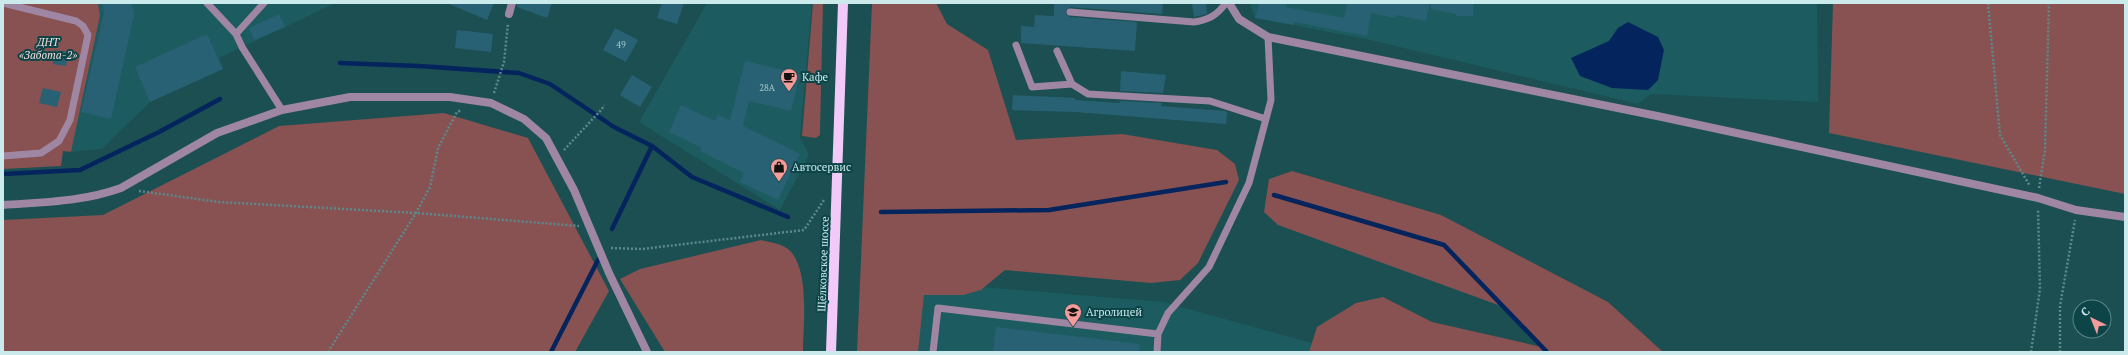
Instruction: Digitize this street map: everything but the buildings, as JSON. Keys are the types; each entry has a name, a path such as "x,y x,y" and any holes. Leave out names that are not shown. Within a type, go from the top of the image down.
{"main road":[{"name":"Щёлковское шоссе","path":"831,352 843,3"}],"street":[{"path":"508,14 512,3"},
{"path":"1227,3 1239,19 1268,37 1662,117 2038,198 2076,210 2125,216"},
{"path":"3,205 78,200 121,188 217,134 282,110 350,97 450,97 492,103 524,119 546,138 574,190 598,248 647,352"}],"lane":[{"path":"3,3 76,21 83,26 88,36 70,120 59,141 41,153 3,156"},
{"path":"208,3 236,34 242,47 282,110"},
{"path":"236,34 264,3"},
{"path":"1070,12 1194,22 1207,20 1227,3"},
{"path":"1157,352 1158,334 1168,313 1209,268 1249,183 1271,100 1268,37"},
{"path":"1016,45 1032,87 1072,84"},
{"path":"1057,51 1072,84 1088,94 1210,101 1266,119"},
{"path":"933,352 938,308 1158,334"}],"path":[{"path":"1988,3 2000,135 2038,198"},
{"path":"2031,352 2040,289 2038,198 2045,150 2049,3"},
{"path":"494,92 504,62 508,14"},
{"path":"557,158 604,105"},
{"path":"328,352 416,213 430,187 438,148 457,112 464,110"},
{"path":"121,188 219,202 416,213 589,227"},
{"path":"598,248 642,248 804,230 825,197"},
{"path":"2060,352 2060,306 2076,210"}],"shaded area":[{"path":"98,3 336,3 219,58 223,69 150,102 102,149 71,152 100,16"},
{"path":"707,3 812,3 800,137 809,155 780,210 639,122"},
{"path":"1250,3 1817,3 1818,102 1651,94 1638,104 1366,39 1255,18"},
{"name":"Агролицей","path":"898,280 1163,302 1344,352 891,352"}],"green space":[{"name":"ДНТ «Забота-2»","path":"3,3 98,3 100,16 71,152 63,151 61,166 3,169"},
{"path":"813,3 823,3 820,135 816,138 802,136"},
{"path":"872,3 936,3 947,24 988,50 1016,140 1122,134 1217,150 1235,164 1239,180 1198,263 1180,280 1151,283 1005,270 981,290 963,295 924,295 918,352 857,352"},
{"path":"1833,3 2125,3 2125,194 1829,133"},
{"path":"444,113 528,138 609,291 575,352 3,352 3,220 103,215 279,126"},
{"path":"1292,171 1441,215 1608,302 1663,352 1309,352 1317,327 1356,303 1383,297 1432,322 1542,347 1501,306 1278,225 1264,212 1269,179"},
{"path":"761,240 785,247 793,255 799,266 804,295 803,352 665,352 620,279 640,269"}],"water":[{"path":"1628,22 1658,37 1664,50 1658,80 1648,90 1612,88 1580,76 1571,58 1609,41 1618,28"}],"waterway":[{"path":"340,63 419,66 519,73 550,84 614,127 652,146 692,177 788,217"},
{"path":"3,174 80,170 159,132 220,99"},
{"path":"612,229 652,146"},
{"path":"881,212 1049,210 1226,182"},
{"path":"1274,195 1444,245 1547,352"},
{"path":"551,352 598,260"}],"place":[{"name":"Кафе","path":"789,92"},
{"name":"Автосервис","path":"779,182"},
{"name":"Агролицей","path":"1073,327"}]}
